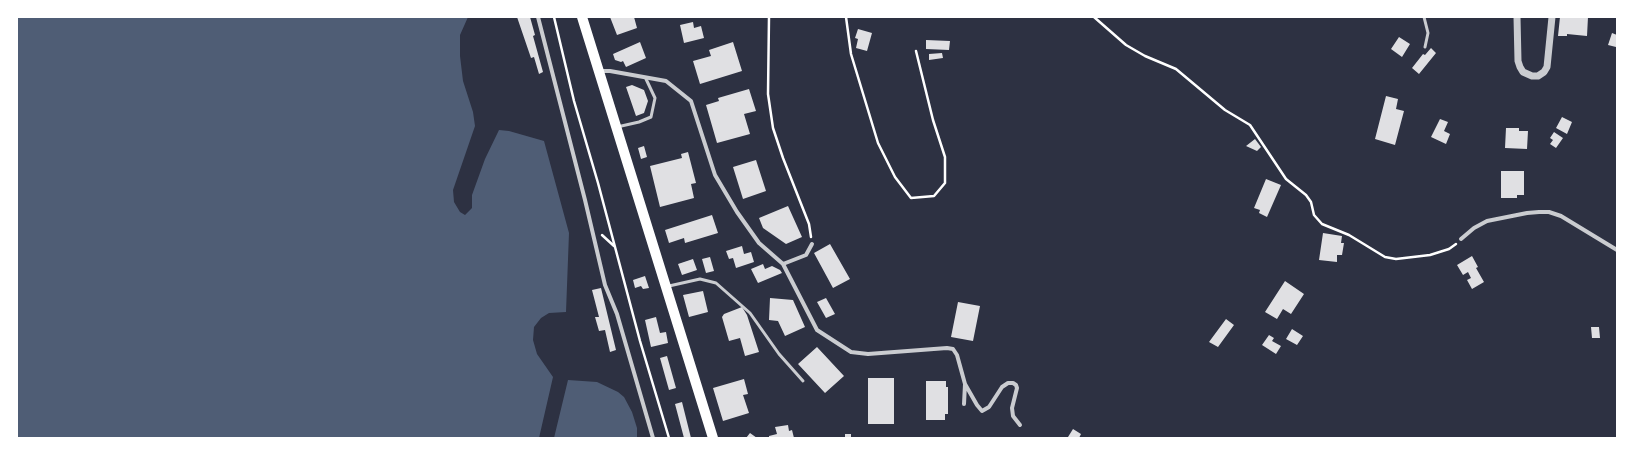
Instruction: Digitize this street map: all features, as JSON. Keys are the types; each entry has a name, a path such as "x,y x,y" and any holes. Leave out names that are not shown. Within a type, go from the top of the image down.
{"main road":[{"path":"582,17 713,438"}],"street":[{"path":"538,17 585,200 605,286 617,314 653,438"},
{"path":"1517,17 1518,61 1520,67 1523,72 1532,76 1538,76 1544,72 1547,67 1552,17"},
{"path":"599,71 610,71 646,79 666,81 691,101 715,175 737,212 759,243 783,264 817,330 850,352 868,354 950,348 957,355 965,384 977,405 982,410 989,407 1002,387 1008,383 1013,383 1017,388 1012,408 1013,416 1020,425"},
{"path":"1461,239 1474,228 1487,221 1527,213 1549,212 1561,216 1617,250"},
{"path":"783,264 806,255 812,244"},
{"path":"964,404 965,384"}],"lane":[{"path":"1424,17 1428,32 1425,47"},
{"path":"617,127 639,122 651,117 655,98 646,79"},
{"path":"665,287 700,279 716,283 750,313 779,354 803,381"}],"path":[{"path":"554,17 574,101 600,188 640,341 669,438"},
{"path":"769,17 768,94 773,128 809,224 812,244"},
{"path":"846,17 851,54 878,143 895,177 911,198 934,196 945,183 945,157 933,120 916,52"},
{"path":"1094,17 1126,45 1145,56 1176,69 1225,110 1250,125 1286,179 1306,195 1311,202 1314,215 1322,224 1349,235 1386,257 1396,259 1430,255 1449,248 1461,239"}],"water":[{"path":"17,17 468,17 460,35 460,56 463,81 473,112 475,126 453,190 454,202 460,212 465,215 472,208 472,195 485,159 499,130 509,131 544,141 569,233 566,312 549,313 541,318 534,327 533,340 537,354 553,377 539,438 17,438"},
{"path":"568,380 597,382 618,392 624,397 632,412 637,428 637,438 554,438"}],"building":[{"path":"517,17 530,17 535,35 533,36 543,72 539,74 534,57 531,58"},
{"path":"610,17 634,17 637,28 617,35"},
{"path":"1560,17 1588,17 1587,36 1567,34 1567,36 1558,36"},
{"path":"693,22 694,28 701,26 704,38 684,43 680,25"},
{"path":"858,29 872,33 867,51 856,48 858,39 855,38"},
{"path":"1612,33 1617,35 1616,47 1608,45"},
{"path":"1399,37 1410,44 1402,57 1391,49"},
{"path":"926,40 950,41 949,50 926,49"},
{"path":"640,42 646,58 626,67 623,61 621,62 615,60 613,54"},
{"path":"733,42 742,71 700,84 693,61 711,56 709,50"},
{"path":"1431,48 1436,53 1419,74 1412,68 1423,54 1425,55"},
{"path":"942,53 943,58 929,60 929,54"},
{"path":"632,85 644,90 648,101 644,113 636,116 626,87"},
{"path":"749,89 756,111 744,114 750,134 717,143 706,105 719,101 718,98"},
{"path":"1386,96 1398,99 1396,109 1404,111 1395,145 1375,139"},
{"path":"1562,117 1572,122 1567,134 1556,128"},
{"path":"1440,119 1448,122 1444,131 1450,134 1446,144 1431,137"},
{"path":"1506,128 1519,128 1519,131 1528,131 1527,149 1505,148"},
{"path":"1554,132 1563,138 1556,148 1550,144 1553,140 1550,138"},
{"path":"1255,139 1261,147 1257,151 1246,146"},
{"path":"644,146 647,157 641,159 638,148"},
{"path":"688,152 696,183 691,184 694,198 660,207 650,166 682,158 681,154"},
{"path":"756,160 766,191 743,199 733,167"},
{"path":"1501,171 1524,171 1524,195 1517,195 1517,198 1501,198"},
{"path":"1266,179 1281,185 1267,217 1259,213 1260,210 1254,208"},
{"path":"788,206 802,237 786,244 763,228 759,218"},
{"path":"712,215 718,233 685,243 684,238 669,243 665,230"},
{"path":"1323,233 1342,236 1341,243 1344,243 1342,255 1337,255 1337,262 1319,260"},
{"path":"830,244 850,279 833,288 814,253"},
{"path":"742,246 744,254 751,252 754,262 736,268 733,258 729,259 726,251"},
{"path":"1472,256 1478,267 1476,268 1484,282 1472,289 1467,280 1471,278 1468,272 1463,275 1457,265"},
{"path":"710,257 714,271 706,273 702,259"},
{"path":"693,259 697,270 682,275 678,264"},
{"path":"763,264 765,269 772,266 780,270 782,273 758,283 751,269"},
{"path":"645,276 649,288 643,289 641,286 635,288 633,280"},
{"path":"1285,281 1304,294 1291,314 1283,309 1277,319 1265,312"},
{"path":"601,288 616,350 610,352 605,330 599,331 595,317 599,317 592,290"},
{"path":"703,291 708,312 689,317 683,295"},
{"path":"770,298 793,300 805,327 785,336 778,321 769,320"},
{"path":"826,298 835,314 826,318 817,302"},
{"path":"958,302 980,306 973,341 951,337"},
{"path":"742,307 747,315 759,352 745,356 740,338 729,341 722,317 724,314"},
{"path":"656,317 660,333 666,332 668,343 651,347 645,320"},
{"path":"1226,319 1234,325 1218,347 1209,342"},
{"path":"1591,327 1599,327 1600,338 1592,338"},
{"path":"1292,329 1303,336 1297,345 1286,339"},
{"path":"1269,335 1274,338 1272,341 1281,346 1276,354 1262,345"},
{"path":"817,347 844,376 825,393 798,364"},
{"path":"667,356 676,388 669,390 660,358"},
{"path":"868,378 894,378 894,424 868,424"},
{"path":"744,379 748,394 743,395 749,413 723,421 713,388"},
{"path":"926,381 946,381 946,387 948,387 948,414 945,414 945,420 926,420"},
{"path":"682,402 691,438 684,438 675,404"},
{"path":"788,425 789,431 792,430 794,438 769,438 769,436 777,434 775,427"},
{"path":"1073,429 1081,434 1079,438 1068,437"},
{"path":"750,433 757,438 746,438"},
{"path":"845,434 851,434 851,438 845,438"}]}
